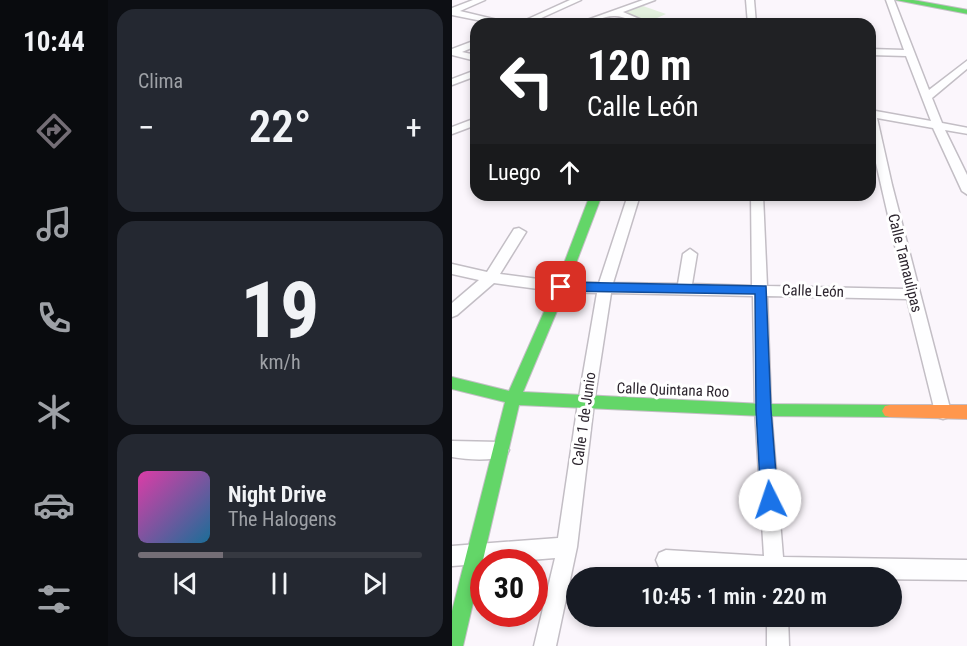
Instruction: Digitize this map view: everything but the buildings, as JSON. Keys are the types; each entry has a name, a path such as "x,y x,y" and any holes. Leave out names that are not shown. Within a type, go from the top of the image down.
{"street":[{"path":"452,11 481,0"},
{"path":"535,18 577,0"},
{"path":"596,18 651,0"},
{"path":"750,0 752,18"},
{"path":"890,0 938,126 968,191"},
{"path":"900,0 968,12"},
{"path":"452,11 483,18"},
{"path":"613,12 630,18"},
{"path":"453,52 470,45"},
{"path":"453,52 470,56"},
{"path":"876,52 909,53"},
{"path":"928,97 968,63"},
{"path":"452,82 470,75"},
{"path":"876,113 968,131"},
{"path":"452,131 470,124"},
{"name":"Calle Tamaulipas","path":"876,136 942,412"},
{"path":"876,185 886,185"},
{"path":"476,549 513,398 561,287 594,201"},
{"name":"Calle 1 de Junio","path":"545,646 567,548 586,403 605,287 632,201"},
{"path":"757,201 763,410 775,567"},
{"path":"452,311 491,278 519,232"},
{"path":"684,288 690,254"},
{"name":"Calle León","path":"452,269 491,278 561,287 913,294"},
{"name":"Calle Quintana Roo","path":"452,383 513,398 586,403 763,410 968,412"},
{"path":"452,449 500,450"},
{"path":"548,550 567,548"},
{"path":"452,556 470,556"},
{"path":"666,560 730,567"},
{"path":"902,571 968,570"},
{"path":"454,646 470,574"},
{"path":"777,627 778,646"}],"green space":[{"path":"643,6 666,14 657,18 636,18 622,13"}],"traffic: fast":[{"path":"900,0 968,12"},
{"path":"453,646 513,398 561,287 594,201"},
{"path":"452,383 513,398 586,403 763,410 890,411"}],"traffic: slow":[{"path":"890,411 968,412"}],"route":[{"path":"561,287 761,290 763,410 770,500"}]}
